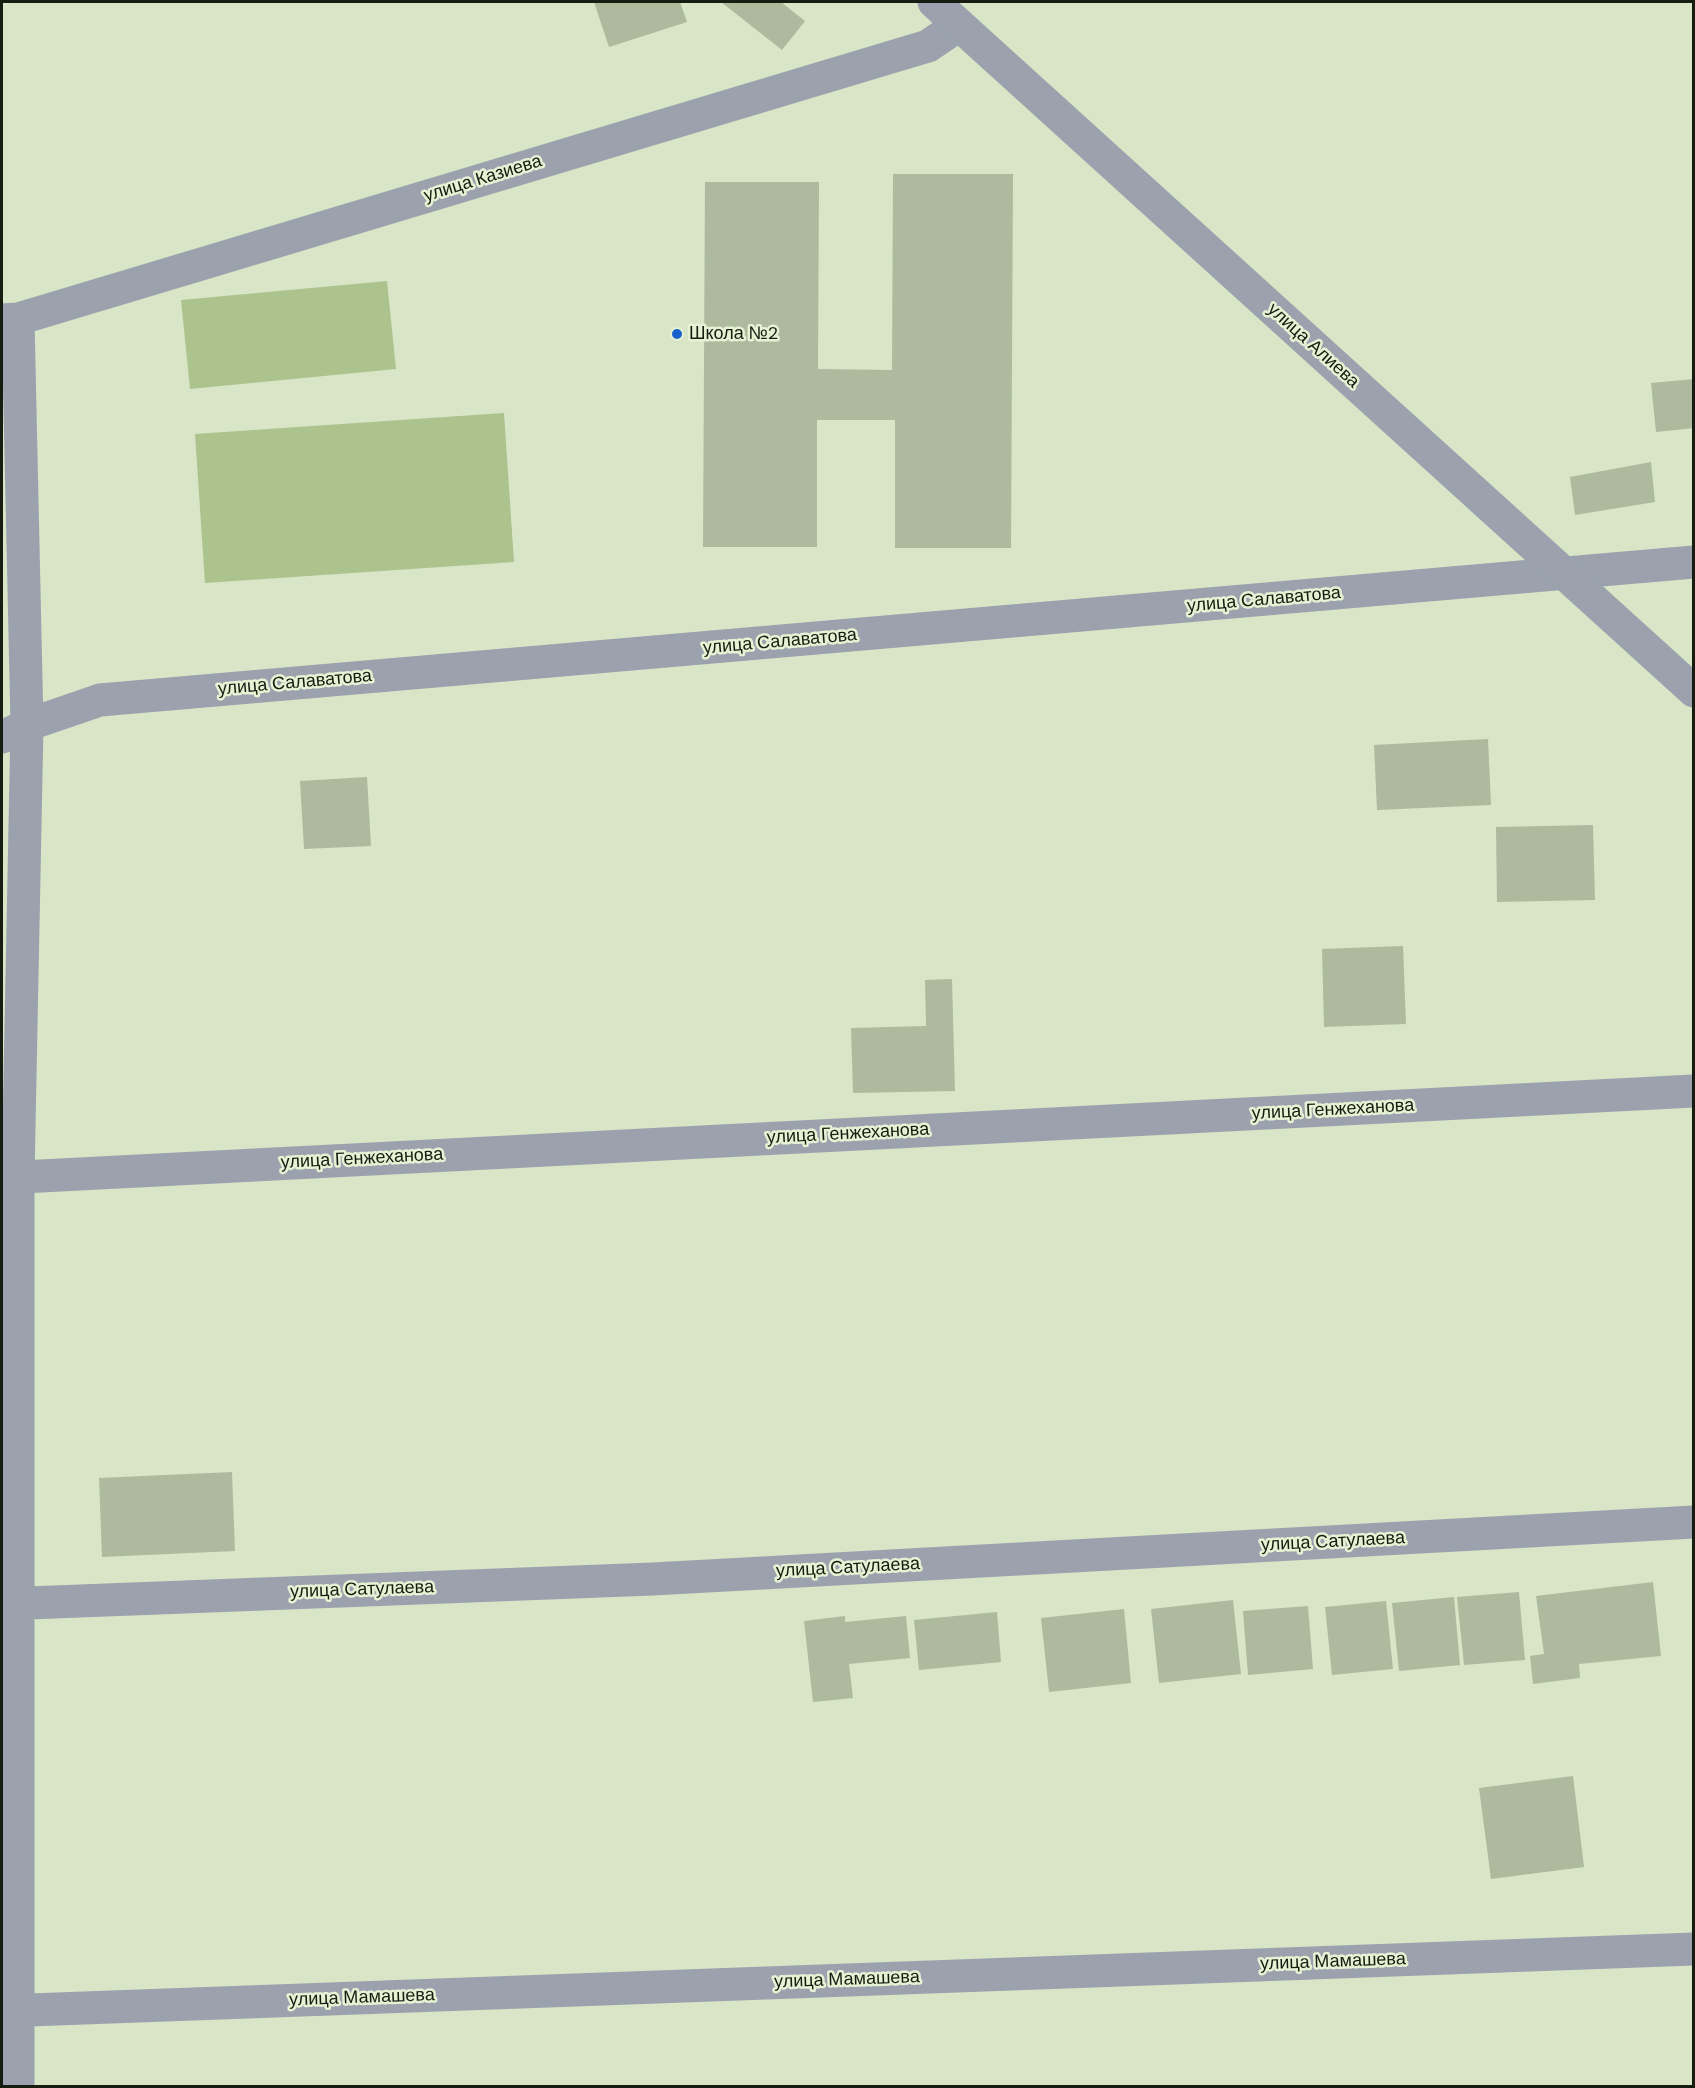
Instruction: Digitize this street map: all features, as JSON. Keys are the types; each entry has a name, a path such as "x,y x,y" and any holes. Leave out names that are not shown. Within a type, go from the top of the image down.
{"street":[{"name":"улица Алиева","path":"933,2 1694,691"},
{"name":"улица Казиева","path":"10,320 928,46 959,24"},
{"path":"10,320 14,731 10,1177 10,2011 18,2086"},
{"name":"улица Салаватова","path":"14,731 100,700 1694,562"},
{"name":"улица Генжеханова","path":"10,1177 1694,1091"},
{"name":"улица Сатулаева","path":"10,1604 653,1579 1694,1522"},
{"name":"улица Мамашева","path":"10,2011 1694,1949"}],"green space":[{"path":"387,281 396,369 190,389 181,300"},
{"path":"504,413 514,562 205,583 195,434"}],"building":[{"path":"594,2 680,2 687,22 609,47"},
{"path":"721,2 781,2 805,21 782,50"},
{"path":"893,174 1013,174 1011,548 895,548 895,420 817,420 817,547 703,547 705,182 819,182 818,369 892,370"},
{"path":"1694,379 1694,428 1656,432 1651,383"},
{"path":"1651,462 1655,502 1575,515 1570,477"},
{"path":"1488,739 1491,805 1377,810 1374,745"},
{"path":"367,777 371,846 304,849 300,781"},
{"path":"1593,825 1595,900 1497,902 1496,827"},
{"path":"1403,946 1406,1024 1324,1027 1322,949"},
{"path":"952,979 955,1091 853,1093 851,1028 926,1026 925,980"},
{"path":"232,1472 235,1551 102,1557 99,1478"},
{"path":"1653,1582 1661,1656 1579,1664 1580,1678 1533,1684 1530,1656 1544,1654 1536,1596"},
{"path":"1519,1592 1525,1660 1464,1665 1457,1597"},
{"path":"1454,1597 1460,1665 1399,1671 1392,1603"},
{"path":"1233,1600 1241,1674 1159,1683 1151,1609"},
{"path":"1386,1601 1393,1669 1332,1675 1325,1607"},
{"path":"1308,1606 1313,1669 1248,1675 1243,1611"},
{"path":"1124,1609 1131,1683 1049,1692 1041,1618"},
{"path":"997,1612 1001,1662 919,1670 914,1620"},
{"path":"845,1616 845,1622 906,1616 910,1658 849,1664 853,1698 813,1702 804,1621"},
{"path":"1573,1776 1584,1867 1491,1879 1479,1788"}],"place":[{"name":"Школа №2","path":"677,334"}]}
